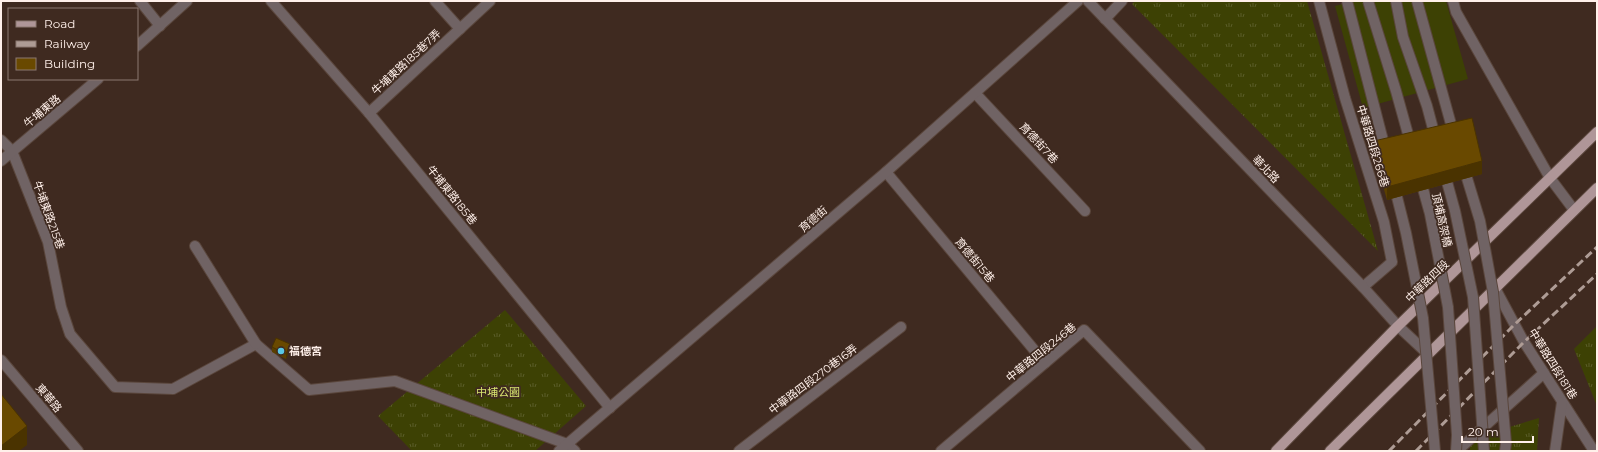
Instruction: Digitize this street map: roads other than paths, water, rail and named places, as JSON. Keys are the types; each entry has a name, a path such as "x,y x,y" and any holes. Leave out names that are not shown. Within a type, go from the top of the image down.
{"main road":[{"name":"中華路四段","path":"1276,451 1398,326 1597,132"},
{"path":"1330,451 1597,188"}],"street":[{"path":"140,1 160,26"},
{"path":"138,45 187,1"},
{"name":"牛埔東路185巷","path":"271,1 369,113 610,408"},
{"path":"435,1 460,29"},
{"name":"牛埔東路185巷7弄","path":"369,113 490,1"},
{"name":"育德街","path":"559,451 571,448 610,408 886,172 1078,1"},
{"name":"華北路","path":"1088,1 1363,287 1398,326 1428,354"},
{"path":"1105,19 1122,1"},
{"name":"中華路四段266巷","path":"1319,1 1346,98 1384,222 1392,262 1363,287"},
{"path":"1347,1 1389,163"},
{"path":"1368,1 1396,91 1414,156"},
{"name":"頂埔高架橋","path":"1396,1 1403,37 1426,106 1455,211 1474,297 1484,451"},
{"path":"1417,1 1480,221 1493,292 1506,443 1505,451"},
{"path":"1453,1 1456,12 1550,178 1574,210"},
{"name":"牛埔東路","path":"1,161 97,80"},
{"name":"育德街7巷","path":"975,93 1085,211"},
{"path":"1,140 12,151"},
{"name":"牛埔東路215巷","path":"12,151 48,242 61,307 70,334 115,387 173,389 256,344"},
{"name":"頂埔高架橋","path":"1418,171 1430,214 1448,307 1457,451"},
{"name":"育德街15巷","path":"886,172 1045,363"},
{"path":"1393,179 1406,233 1423,318 1435,451"},
{"path":"195,246 256,344 309,390 395,381 571,448"},
{"name":"中華路四段181巷","path":"1495,288 1514,325 1594,451"},
{"name":"中華路四段270巷16弄","path":"739,451 901,327"},
{"name":"中華路四段246巷","path":"941,451 1084,330 1200,451"},
{"name":"東華路","path":"1,360 75,450"},
{"path":"1457,451 1544,373"},
{"path":"1555,451 1562,402"}],"railway":[{"path":"1389,451 1514,325 1597,247"},
{"path":"1416,451 1524,342 1597,274"}],"place":[{"name":"福德宮","path":"281,351"}],"park label":[{"name":"中埔公園","path":"498,392"}]}
